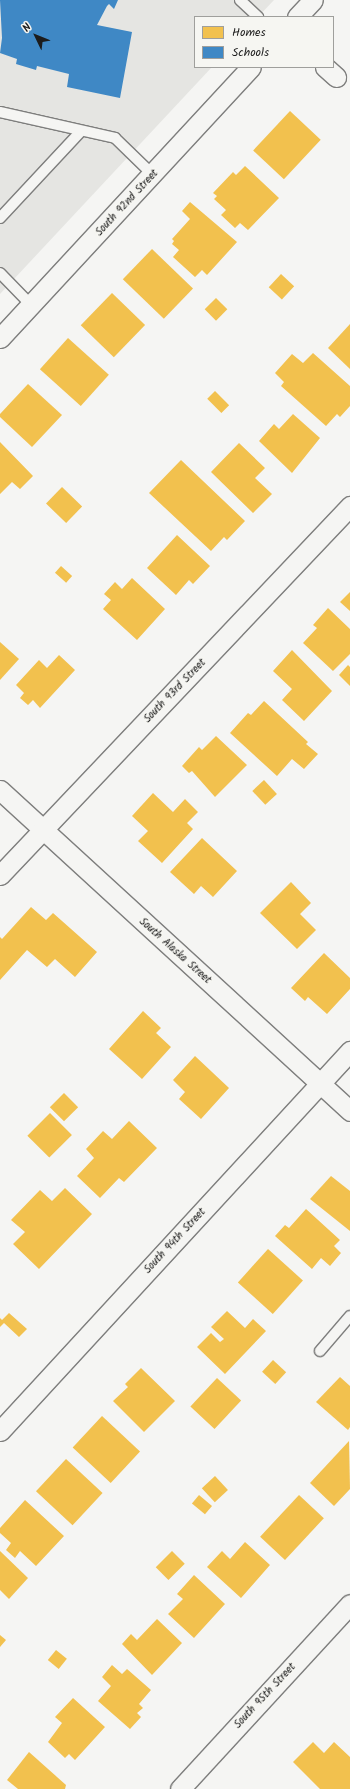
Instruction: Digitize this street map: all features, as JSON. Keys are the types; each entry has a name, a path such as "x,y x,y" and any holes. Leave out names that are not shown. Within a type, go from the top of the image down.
{"street":[{"path":"298,16 313,0"},
{"name":"South 92nd Street","path":"0,338 153,175 250,68"},
{"name":"South 93rd Street","path":"0,876 350,506"},
{"name":"South Alaska Street","path":"0,790 350,1111"},
{"name":"South 94th Street","path":"0,1431 350,1051"},
{"name":"South 95th Street","path":"180,1789 350,1604"}],"lane":[{"path":"240,0 257,16"},
{"path":"0,122 4,113 115,138 153,175"},
{"path":"0,218 81,131"},
{"path":"0,273 31,305"},
{"path":"320,1351 350,1316"}],"shaded area":[{"path":"0,0 274,0 259,16 194,16 194,68 211,68 0,294"}],"building: Homes":[{"path":"290,111 321,140 284,179 253,150"},
{"path":"245,166 279,198 248,230 240,223 235,228 221,215 226,210 214,199 217,196 213,193 233,172 236,175"},
{"path":"190,202 237,242 207,275 202,270 195,277 173,257 179,250 172,244 174,241 172,239 190,219 182,211"},
{"path":"152,249 193,289 164,319 123,279"},
{"path":"281,274 294,286 282,299 269,287"},
{"path":"112,293 145,325 114,357 81,325"},
{"path":"216,298 227,309 216,321 205,309"},
{"path":"350,324 350,369 328,348"},
{"path":"68,338 109,375 81,406 40,369"},
{"path":"313,353 350,386 350,406 340,417 337,414 326,426 281,386 284,382 275,373 292,354 303,363"},
{"path":"28,384 62,415 32,447 0,417 0,414"},
{"path":"215,391 229,405 221,413 207,399"},
{"path":"293,414 320,438 292,473 259,441 274,424 279,429"},
{"path":"0,442 33,476 20,489 12,482 0,494"},
{"path":"239,443 265,468 255,478 272,494 253,513 211,472"},
{"path":"181,460 245,521 227,540 224,537 211,551 149,493"},
{"path":"62,487 82,506 66,523 46,504"},
{"path":"177,535 210,566 193,584 189,580 176,595 147,568"},
{"path":"61,566 72,576 66,583 55,573"},
{"path":"132,578 165,609 137,640 103,609 111,600 104,594 115,582 122,589"},
{"path":"350,592 350,611 340,602"},
{"path":"328,608 350,629 350,654 333,671 303,643 317,628 313,625"},
{"path":"0,642 19,659 0,680"},
{"path":"292,650 332,691 304,721 282,700 292,689 273,671"},
{"path":"59,655 75,670 40,708 33,700 28,705 20,698 24,693 16,685 39,660 47,668"},
{"path":"348,665 350,667 350,686 339,675"},
{"path":"264,701 308,742 306,744 318,754 304,769 292,759 277,776 230,733 248,713 251,715"},
{"path":"216,736 247,765 215,797 192,771 189,773 182,766 199,747 202,750"},
{"path":"264,780 277,794 265,805 252,791"},
{"path":"153,793 173,812 185,799 198,812 187,823 193,829 162,863 138,841 148,831 132,816"},
{"path":"202,838 237,871 213,897 201,886 194,894 170,872"},
{"path":"291,882 311,903 300,914 316,930 297,949 260,913"},
{"path":"31,907 46,920 53,913 97,952 75,977 55,959 47,967 27,950 0,980 0,937 2,939"},
{"path":"324,953 350,978 350,989 327,1014 308,997 305,1001 291,988"},
{"path":"143,1011 161,1028 156,1033 171,1047 142,1079 109,1049"},
{"path":"195,1056 229,1088 201,1119 179,1099 185,1092 173,1080"},
{"path":"64,1093 78,1107 64,1121 50,1107"},
{"path":"50,1113 72,1135 49,1158 27,1136"},
{"path":"129,1121 157,1148 124,1182 119,1178 100,1198 77,1176 94,1158 86,1149 103,1131 112,1139"},
{"path":"331,1176 350,1191 350,1231 310,1199"},
{"path":"65,1188 92,1214 39,1269 13,1244 25,1232 11,1220 40,1190 52,1201"},
{"path":"306,1209 340,1240 334,1246 341,1253 330,1266 321,1258 312,1269 275,1236 285,1225 289,1228"},
{"path":"268,1249 303,1280 273,1314 238,1282"},
{"path":"227,1311 245,1328 253,1319 266,1331 225,1374 197,1347 211,1333 220,1342 224,1339 211,1327"},
{"path":"9,1313 27,1329 19,1337 4,1323 0,1327 0,1318 2,1320"},
{"path":"273,1360 286,1372 275,1384 262,1372"},
{"path":"141,1368 175,1401 144,1432 113,1401 128,1387 125,1384"},
{"path":"340,1377 350,1386 350,1427 348,1430 316,1402"},
{"path":"217,1378 241,1401 215,1429 190,1407"},
{"path":"102,1416 140,1451 111,1483 73,1447"},
{"path":"349,1441 350,1489 334,1506 310,1483"},
{"path":"66,1459 103,1493 73,1525 36,1491"},
{"path":"215,1476 228,1490 215,1502 202,1488"},
{"path":"199,1495 212,1506 205,1514 192,1503"},
{"path":"299,1495 324,1518 285,1560 260,1537"},
{"path":"25,1500 64,1536 36,1566 20,1551 15,1558 6,1550 11,1543 0,1533 0,1528"},
{"path":"245,1542 270,1565 241,1598 207,1567 222,1551 230,1559"},
{"path":"0,1551 28,1578 9,1599 0,1590"},
{"path":"172,1551 185,1564 168,1580 156,1567"},
{"path":"194,1575 225,1604 194,1638 168,1614 183,1599 177,1594"},
{"path":"157,1619 182,1643 152,1675 122,1644 131,1634 137,1640"},
{"path":"0,1635 6,1640 0,1647"},
{"path":"56,1650 67,1659 59,1669 48,1660"},
{"path":"112,1665 122,1674 127,1669 151,1690 139,1704 143,1708 137,1713 141,1717 130,1729 98,1701 111,1686 102,1677"},
{"path":"73,1698 105,1727 75,1760 69,1754 65,1758 48,1742 62,1723 55,1717"},
{"path":"313,1742 324,1753 334,1742 350,1757 350,1789 320,1789 293,1762"},
{"path":"29,1752 66,1785 65,1789 18,1789 7,1780"}],"building: Schools":[{"path":"0,0 118,0 114,9 109,4 107,6 97,25 132,32 120,98 67,87 69,74 37,66 36,70 16,64 17,59 0,53 2,38"}]}
